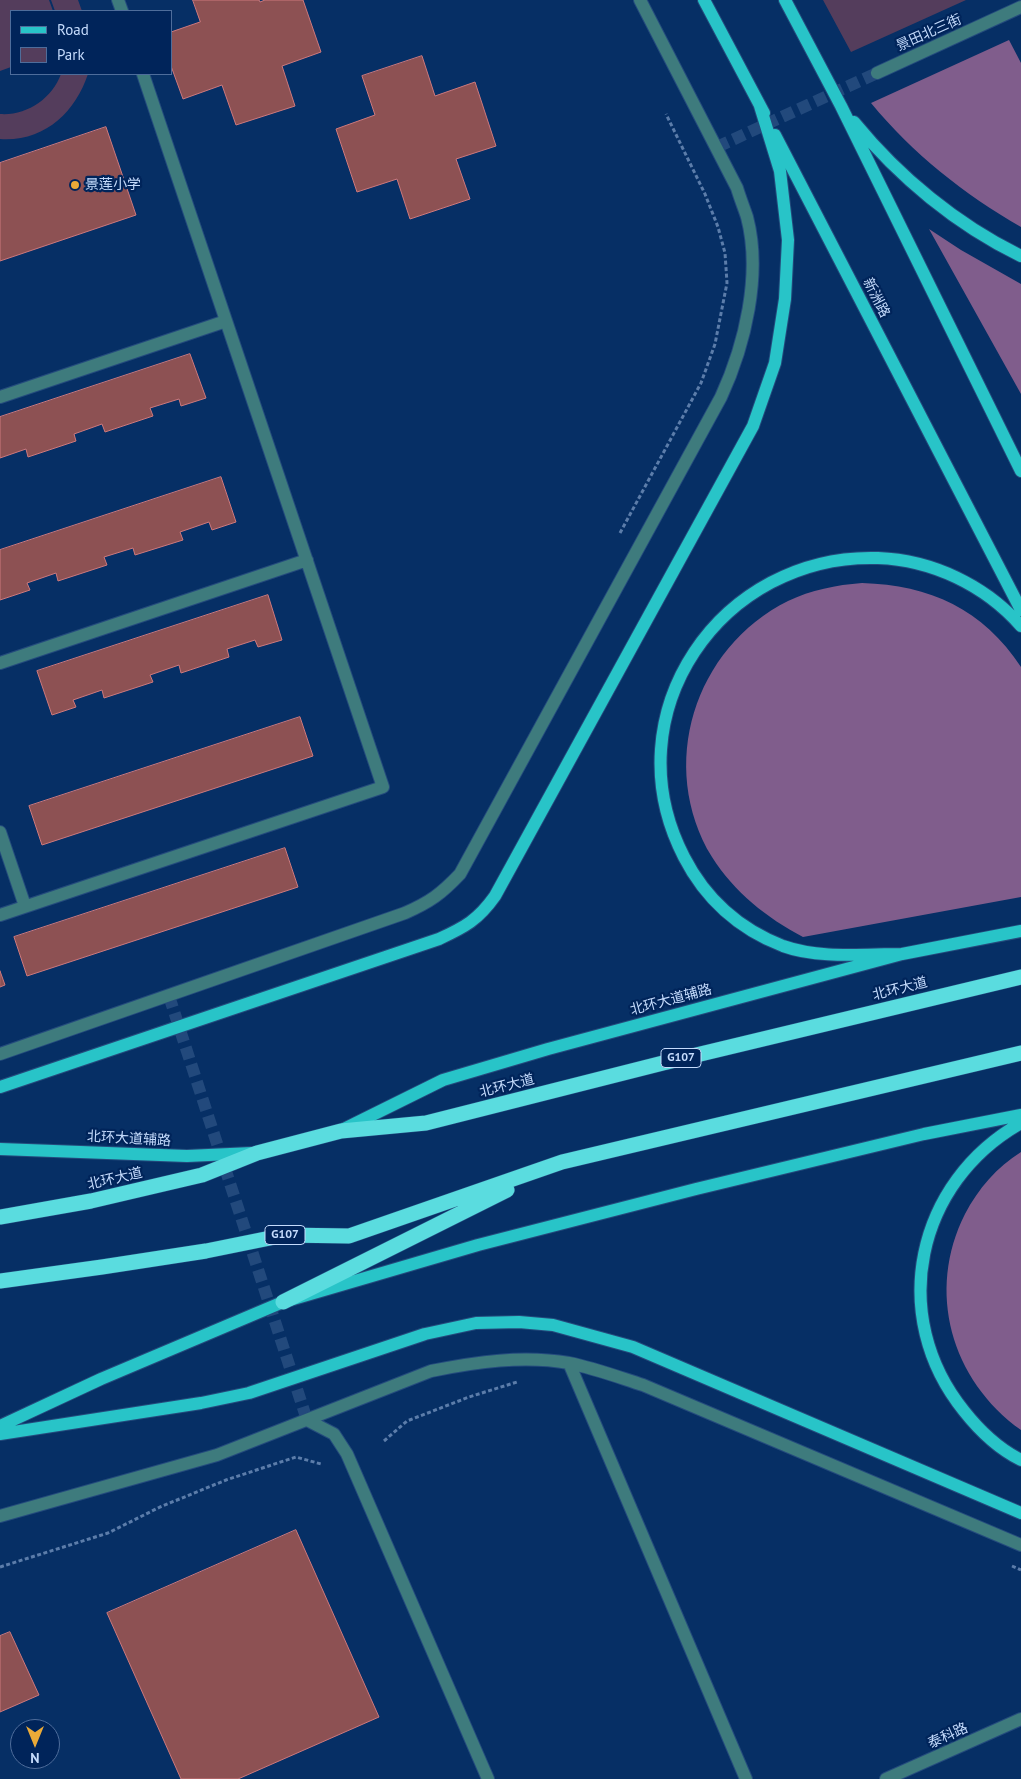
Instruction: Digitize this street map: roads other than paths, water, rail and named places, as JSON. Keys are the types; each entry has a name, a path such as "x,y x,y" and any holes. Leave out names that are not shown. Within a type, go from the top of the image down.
{"highway":[{"name":"北环大道","path":"0,1217 91,1201 202,1175 257,1152 340,1131 426,1123 672,1060 1021,977"},
{"name":"G107","path":"0,1281 102,1268 206,1251 284,1235 349,1236 562,1162 1021,1053"},
{"path":"283,1302 562,1162"}],"main road":[{"name":"新洲路","path":"704,0 1021,610"},
{"path":"785,0 841,106 1021,471"},
{"path":"0,1087 439,939 467,926 485,910 496,896 753,426 775,364 785,300 788,240 780,171 760,106"},
{"path":"841,106 865,136 920,189 982,234 1021,256"},
{"path":"902,954 812,953 784,946 756,933 729,916 707,894 691,870 678,845 668,818 662,790 663,733 679,678 710,630 730,610 753,592 778,578 804,568 832,561 861,557 889,558 917,563 944,572 969,584 993,599 1021,626"},
{"name":"北环大道辅路","path":"340,1131 442,1080 548,1049 902,954 1021,931"},
{"path":"0,1426 101,1379 283,1302 478,1245 696,1189 924,1134 1021,1115"},
{"path":"1021,1123 1004,1132 983,1149 964,1169 948,1191 935,1216 926,1242 921,1296 924,1324 931,1352 942,1377 956,1401 974,1423 994,1442 1021,1460"},
{"name":"北环大道辅路","path":"0,1149 187,1156 257,1152"},
{"path":"0,1434 201,1403 248,1393 425,1334 476,1323 519,1322 553,1325 633,1347 1021,1513"}],"street":[{"path":"0,1054 405,913 427,904 444,891 460,874 721,397 734,366 748,311 752,278 752,250 747,219 737,188 640,0"},
{"path":"1016,0 1021,8"},
{"name":"景田北三街","path":"877,73 1021,8"},
{"path":"0,915 384,787 143,75"},
{"path":"0,397 226,321"},
{"path":"0,663 307,560"},
{"path":"0,832 25,906"},
{"path":"0,1516 217,1455 431,1371 496,1360 533,1360 569,1363 642,1385 1021,1545"},
{"path":"569,1363 746,1779"},
{"path":"307,1420 334,1434 347,1454 488,1779"},
{"name":"泰科路","path":"886,1779 1021,1720"}],"tunnel":[{"path":"717,147 877,73"},
{"path":"169,996 307,1420"}],"place":[{"name":"景莲小学","path":"75,185"}]}
